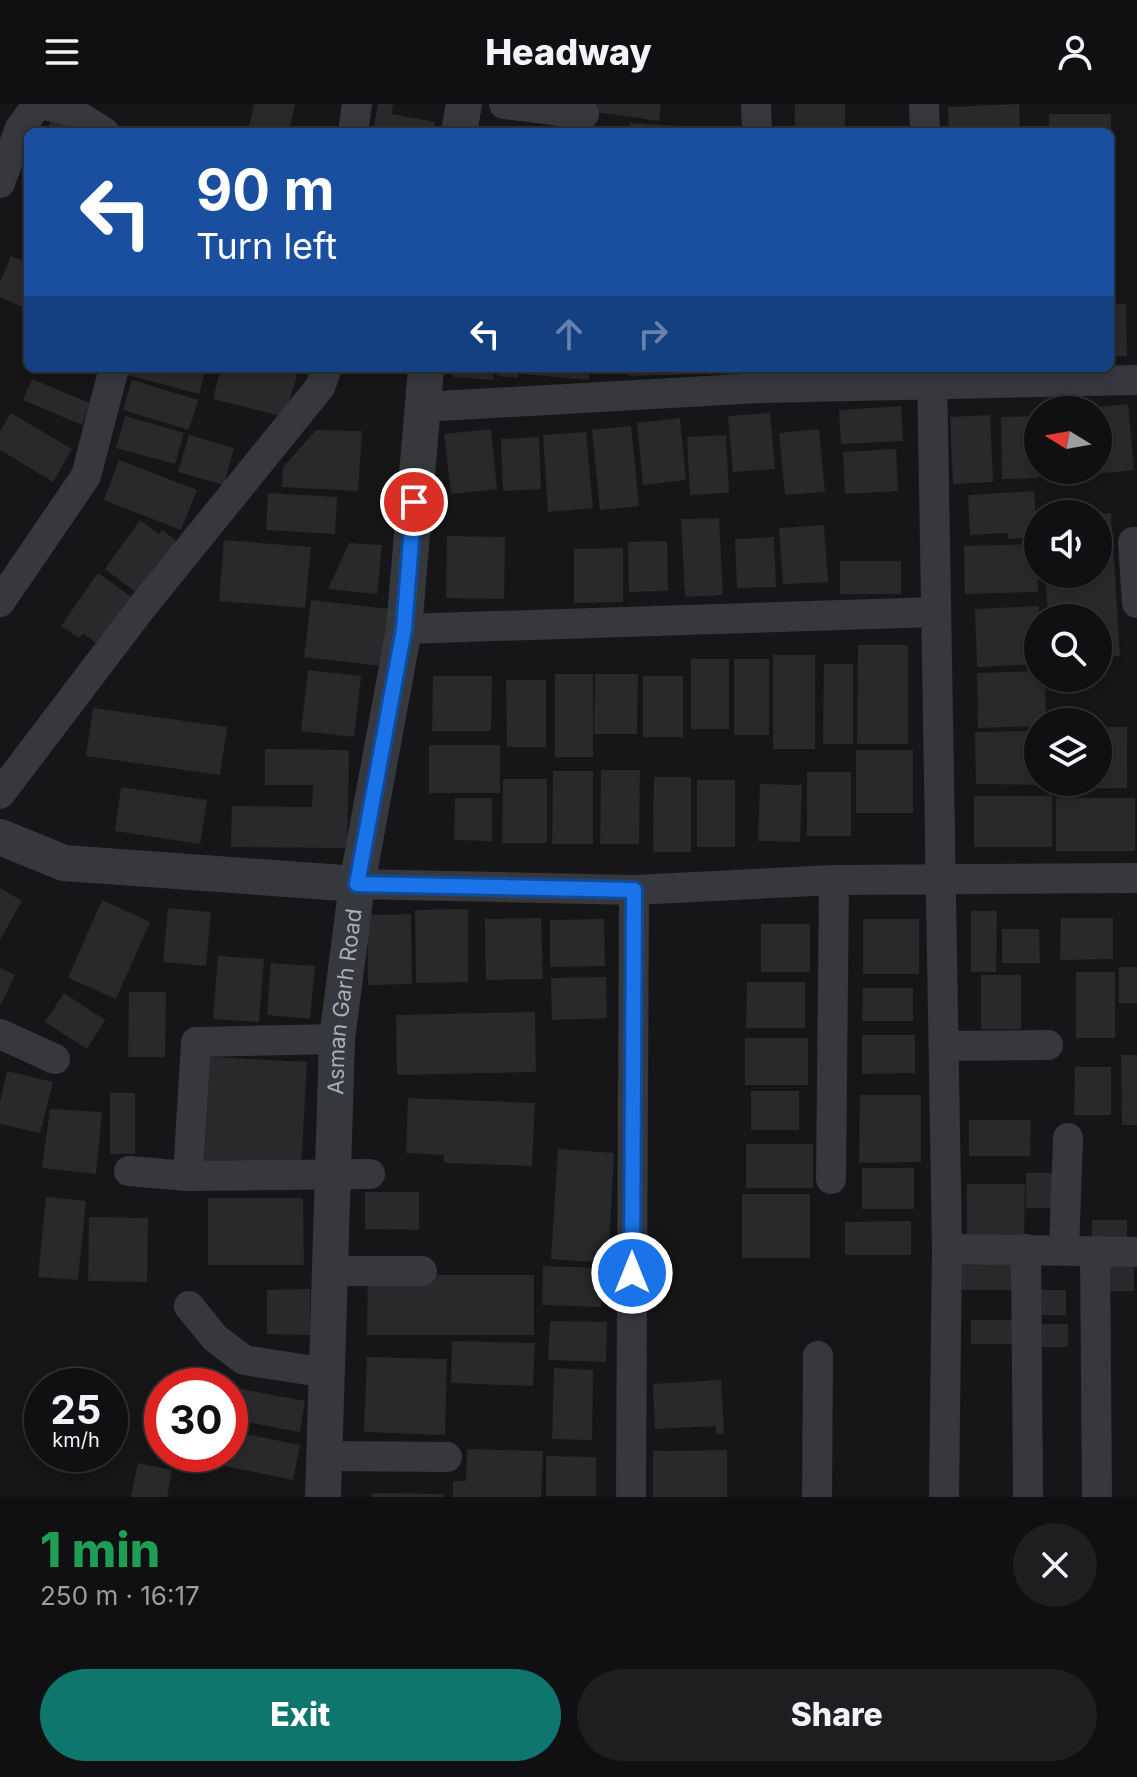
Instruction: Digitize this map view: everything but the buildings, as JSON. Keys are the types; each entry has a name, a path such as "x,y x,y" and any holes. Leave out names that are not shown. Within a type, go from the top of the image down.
{"street":[{"path":"0,183 20,128 40,104 72,112 98,128"},
{"path":"354,128 357,104"},
{"path":"460,128 464,104"},
{"path":"504,104 584,114"},
{"path":"756,104 757,128"},
{"path":"924,104 925,128"},
{"path":"0,602 86,476 113,372"},
{"path":"0,794 142,607 320,387 326,372"},
{"name":"Asman Garh Road","path":"323,1497 337,1039 357,884 404,629 426,372"},
{"path":"933,377 947,1249 944,1497"},
{"path":"422,407 759,378 1137,380"},
{"path":"1137,542 1133,542 1137,603"},
{"path":"404,629 936,612"},
{"path":"0,837 64,863 357,884 634,890 834,880 1137,878"},
{"path":"831,1179 834,880"},
{"path":"631,1497 634,890"},
{"path":"0,1034 55,1059"},
{"path":"188,1176 196,1042 337,1039"},
{"path":"945,1046 1048,1045"},
{"path":"1064,1250 1068,1138"},
{"path":"129,1171 188,1176 370,1174"},
{"path":"947,1249 1137,1252"},
{"path":"1026,1249 1028,1497"},
{"path":"1095,1253 1097,1497"},
{"path":"330,1271 422,1271"},
{"path":"189,1306 215,1338 244,1360 327,1373"},
{"path":"817,1497 818,1356"},
{"path":"324,1456 447,1457"}],"route":[{"path":"414,502 404,629 357,884 634,890 632,1273"}]}
